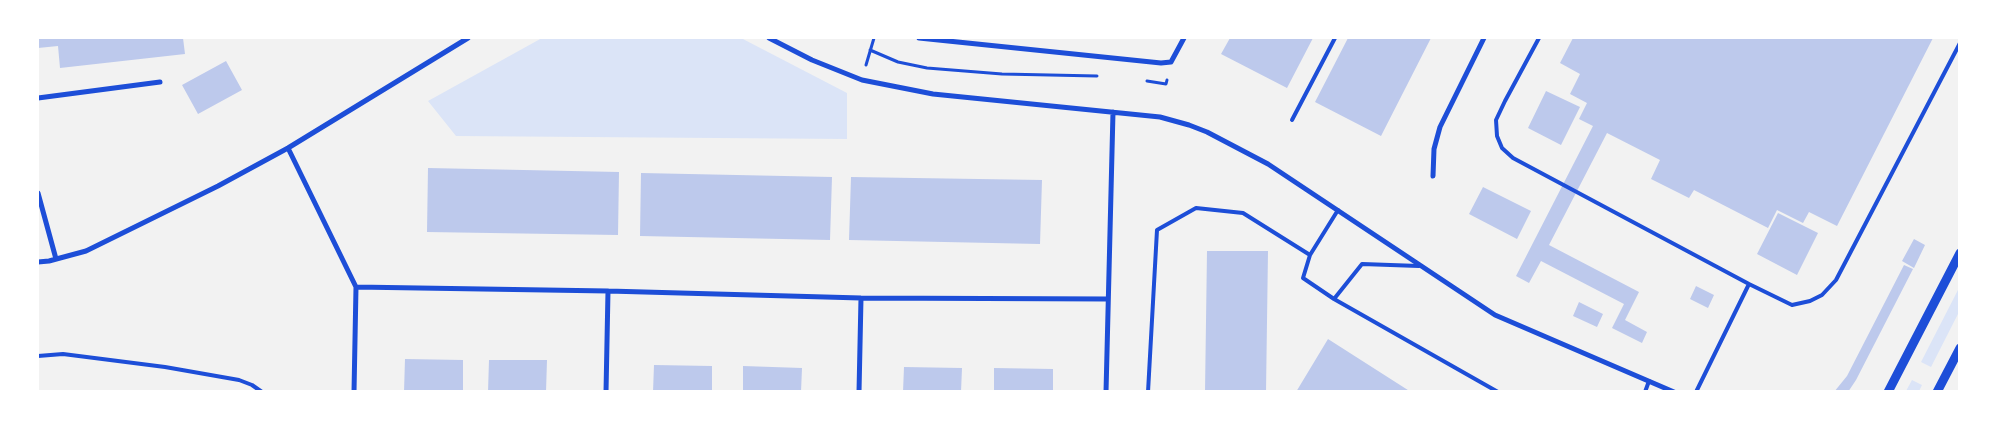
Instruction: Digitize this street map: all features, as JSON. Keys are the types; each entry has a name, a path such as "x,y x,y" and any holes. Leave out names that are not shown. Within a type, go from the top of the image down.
{"street":[{"path":"38,262 56,260 86,251 218,186 288,148 468,38"},
{"path":"769,38 812,60 862,80 933,94 1160,117 1207,132 1268,164 1495,316 1674,392"},
{"path":"919,38 1155,63 1171,62 1184,38"},
{"path":"1433,176 1434,149 1440,127 1484,38"},
{"path":"38,98 160,82"},
{"path":"1106,392 1113,112"},
{"path":"288,148 356,287 354,392"},
{"path":"38,193 56,260"},
{"path":"1888,392 1960,253"},
{"path":"356,287 861,298 1108,299"},
{"path":"606,392 608,291"},
{"path":"859,392 861,298"},
{"path":"1937,392 1960,348"}],"lane":[{"path":"1292,120 1336,38"},
{"path":"1539,38 1496,120 1497,136 1502,148 1513,158 1792,305 1810,301 1822,295 1836,280 1960,43"},
{"path":"1148,392 1157,230 1196,208 1243,213 1310,255"},
{"path":"1338,210 1310,255 1303,278 1334,299 1498,392"},
{"path":"1334,299 1362,264 1419,266"},
{"path":"1696,392 1749,284"},
{"path":"38,356 63,354 165,367 239,380 252,385 262,392"},
{"path":"1645,392 1649,381"}],"path":[{"path":"862,80 874,38"},
{"path":"870,50 898,62 927,68 1002,74 1100,76"},
{"path":"1138,79 1166,84 1171,62"}],"shaded area":[{"path":"542,38 741,38 847,93 847,139 456,136 428,101"},
{"path":"1959,288 1959,312 1931,367 1921,362"},
{"path":"1912,380 1922,385 1919,391 1906,391"}],"building":[{"path":"38,38 183,38 185,54 60,68 58,46 38,48"},
{"path":"1230,38 1313,38 1287,88 1221,54"},
{"path":"1348,38 1431,38 1381,136 1315,102"},
{"path":"1573,38 1933,38 1837,226 1809,212 1803,223 1777,210 1768,228 1694,190 1689,198 1651,179 1660,160 1607,133 1549,245 1639,292 1625,320 1647,332 1642,343 1612,328 1624,304 1541,261 1529,283 1516,276 1593,126 1579,119 1587,103 1570,94 1580,74 1560,63"},
{"path":"226,61 242,90 198,114 182,85"},
{"path":"1546,91 1580,107 1561,145 1528,128"},
{"path":"428,168 619,172 618,235 427,232"},
{"path":"641,173 832,177 830,240 640,236"},
{"path":"851,177 1042,180 1040,244 849,240"},
{"path":"1483,187 1531,211 1517,239 1469,214"},
{"path":"1778,213 1818,233 1797,275 1757,254"},
{"path":"1914,239 1925,245 1914,268 1902,261"},
{"path":"1207,251 1268,251 1266,392 1205,392"},
{"path":"1904,265 1913,269 1856,380 1848,392 1834,392 1847,376"},
{"path":"1696,286 1714,295 1708,308 1690,299"},
{"path":"1579,302 1603,314 1597,327 1573,316"},
{"path":"1328,339 1411,392 1296,392"},
{"path":"405,359 463,360 463,392 404,392"},
{"path":"489,360 547,360 546,392 488,392"},
{"path":"654,365 712,366 712,392 653,392"},
{"path":"743,366 802,368 801,392 743,392"},
{"path":"904,367 962,368 961,392 903,392"},
{"path":"994,368 1053,369 1053,392 994,392"}]}
